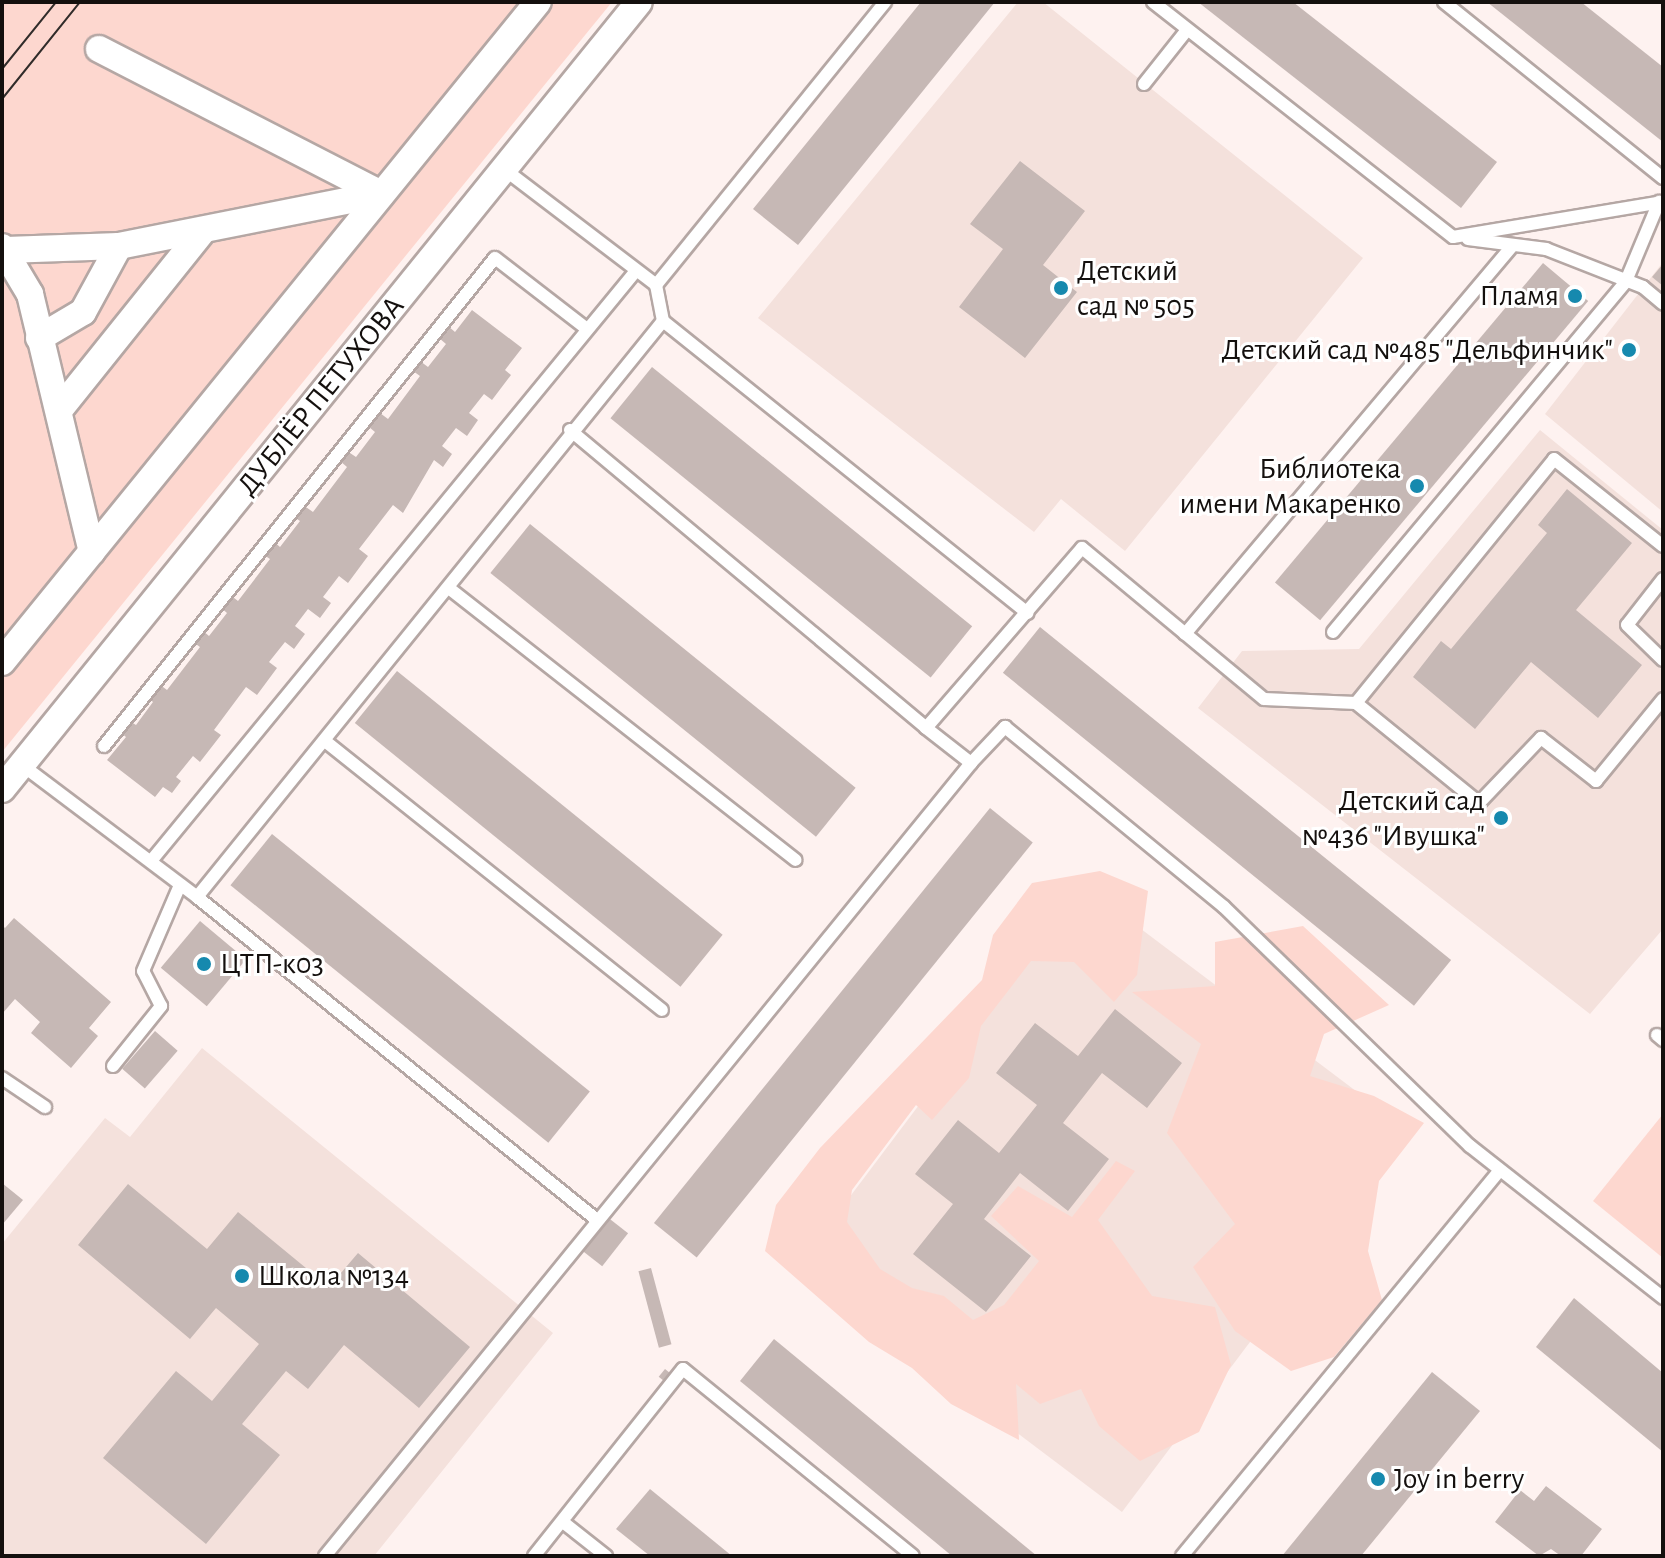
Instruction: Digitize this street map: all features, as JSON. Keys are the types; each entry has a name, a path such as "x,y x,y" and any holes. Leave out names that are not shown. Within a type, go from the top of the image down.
{"street":[{"path":"2,662 538,2"},
{"name":"ДУБЛЁР ПЕТУХОВА","path":"2,789 639,2"},
{"path":"99,49 381,194"},
{"path":"92,552 30,294 4,249 119,246 202,232 381,194"},
{"path":"60,409 202,232"},
{"path":"39,338 83,312 119,246"}],"lane":[{"path":"656,285 885,2"},
{"path":"1153,2 1453,237 1546,249 1626,281 1663,304"},
{"path":"1444,2 1663,178"},
{"path":"1144,84 1187,30"},
{"path":"504,169 635,272 656,285 663,321 1028,613"},
{"path":"1453,237 1661,202"},
{"path":"1333,632 1626,281 1661,202"},
{"path":"1185,634 1513,245"},
{"path":"104,746 495,258 587,329"},
{"path":"151,861 635,272"},
{"path":"197,897 450,589 570,430 663,321"},
{"path":"570,430 971,763"},
{"path":"1356,703 1554,459 1663,546"},
{"path":"926,728 1082,548 1264,699 1356,703 1479,803 1541,738 1596,781 1663,699"},
{"path":"1663,579 1627,625 1663,660"},
{"path":"450,589 796,860"},
{"path":"325,1556 971,763 1005,727 1224,907 1500,1170 1663,1298"},
{"path":"325,741 662,1010"},
{"path":"22,765 197,897 597,1220"},
{"path":"113,1066 161,1006 143,971 180,885"},
{"path":"2,1078 45,1107"},
{"path":"1182,1556 1500,1170"},
{"path":"534,1556 683,1369 913,1556"},
{"path":"563,1522 606,1556"}],"shaded area":[{"path":"2,2 612,2 2,752"},
{"name":"Детский сад № 505","path":"1018,2 1043,2 1363,258 1125,551 1061,499 1034,532 758,318"},
{"name":"Детский сад №485 \"Дельфинчик\"","path":"1663,262 1663,512 1545,414"},
{"name":"Детский сад №436 \"Ивушка\"","path":"1540,430 1663,530 1663,929 1590,1014 1198,708 1242,651 1359,649"},
{"path":"1100,871 1148,891 1137,975 1114,1002 1074,962 1031,961 981,1026 969,1078 932,1120 916,1105 852,1190 847,1222 880,1269 912,1288 944,1296 973,1320 1004,1305 1039,1261 991,1216 1018,1186 1072,1217 1116,1161 1135,1171 1098,1220 1152,1296 1215,1307 1231,1365 1199,1432 1140,1461 1099,1426 1081,1389 1040,1404 1016,1384 1019,1440 951,1404 912,1368 869,1342 765,1251 776,1205 820,1148 982,980 993,935 1032,883"},
{"path":"1084,886 1409,1131 1122,1512 797,1267"},
{"path":"1303,926 1389,1005 1324,1034 1310,1076 1374,1096 1424,1123 1379,1181 1368,1251 1382,1300 1334,1357 1291,1371 1235,1331 1193,1267 1235,1224 1167,1133 1201,1044 1132,992 1215,986 1215,942"},
{"name":"Школа №134","path":"202,1048 553,1333 374,1556 2,1556 2,1244 105,1118 130,1137"},
{"path":"1663,1114 1663,1258 1593,1201"}],"building":[{"path":"921,2 995,2 798,245 753,209"},
{"path":"1198,2 1293,2 1497,162 1461,208"},
{"path":"1487,2 1581,2 1663,67 1663,142"},
{"path":"1020,161 1085,211 1043,265 1077,292 1025,358 959,307 1003,249 970,224"},
{"path":"1543,263 1588,301 1320,620 1275,582"},
{"path":"1663,264 1663,286 1652,277"},
{"path":"472,310 522,348 505,370 511,375 492,400 484,394 469,413 478,420 467,436 456,428 442,446 452,454 443,467 434,460 403,513 393,505 359,549 368,556 348,583 339,576 323,597 331,603 320,618 308,609 295,626 305,634 294,649 285,642 269,662 277,668 257,695 246,687 214,730 221,735 200,762 193,756 176,777 181,781 172,793 163,787 155,797 107,760 126,737 119,731 128,720 136,725 153,702 148,698 159,684 167,690 200,647 193,642 202,630 209,636 227,613 219,606 229,594 238,601 270,559 261,553 272,540 280,547 300,521 294,517 303,505 313,512 347,467 340,461 347,451 356,457 375,432 369,427 380,413 388,419 420,376 413,371 420,361 428,367 446,344 439,338 448,326 455,332"},
{"path":"652,367 972,626 931,678 610,418"},
{"path":"1567,489 1632,543 1576,610 1642,665 1598,718 1531,662 1475,729 1413,677 1441,641 1451,649 1547,533 1538,525"},
{"path":"530,524 856,788 816,837 490,573"},
{"path":"1040,627 1451,960 1414,1006 1003,673"},
{"path":"397,671 723,935 680,987 355,723"},
{"path":"990,808 1033,843 697,1258 654,1223"},
{"path":"272,834 590,1091 548,1143 230,885"},
{"path":"14,918 111,1002 89,1028 98,1036 71,1068 31,1033 40,1022 15,999 2,1014 2,925 5,928"},
{"name":"ЦТП-к03","path":"200,921 246,960 207,1006 161,968"},
{"path":"1115,1009 1182,1063 1147,1108 1102,1073 1063,1123 1109,1159 1068,1211 1020,1173 984,1219 1031,1256 986,1312 913,1254 953,1204 915,1174 958,1120 999,1153 1037,1105 996,1073 1035,1023 1078,1056"},
{"path":"155,1031 178,1051 145,1088 122,1069"},
{"path":"2,1183 23,1200 2,1225"},
{"name":"Школа №134","path":"128,1184 207,1249 238,1212 329,1287 358,1253 470,1347 419,1408 344,1345 308,1389 286,1371 242,1424 280,1455 206,1544 103,1458 176,1371 212,1401 259,1344 216,1308 190,1339 78,1245"},
{"path":"606,1216 628,1233 602,1266 580,1249"},
{"path":"651,1268 671,1344 659,1348 638,1271"},
{"path":"1574,1298 1663,1373 1663,1452 1536,1347"},
{"path":"774,1339 1037,1556 952,1556 740,1381"},
{"path":"665,1369 670,1373 663,1381 659,1377"},
{"path":"1432,1372 1480,1411 1361,1556 1282,1556"},
{"path":"1546,1486 1602,1529 1581,1556 1561,1556 1551,1549 1539,1556 1495,1522 1520,1490 1534,1501"},
{"path":"650,1489 732,1556 650,1556 616,1529"}],"tram line":[{"path":"2,69 56,2"},
{"path":"2,99 80,2"}],"place":[{"name":"Детский сад № 505","path":"1061,288"},
{"name":"Пламя","path":"1575,296"},
{"name":"Детский сад №485 \"Дельфинчик\"","path":"1629,350"},
{"name":"Библиотека имени Макаренко","path":"1417,486"},
{"name":"Детский сад №436 \"Ивушка\"","path":"1501,818"},
{"name":"ЦТП-к03","path":"204,964"},
{"name":"Школа №134","path":"242,1276"},
{"name":"Joy in berry","path":"1378,1479"}]}
